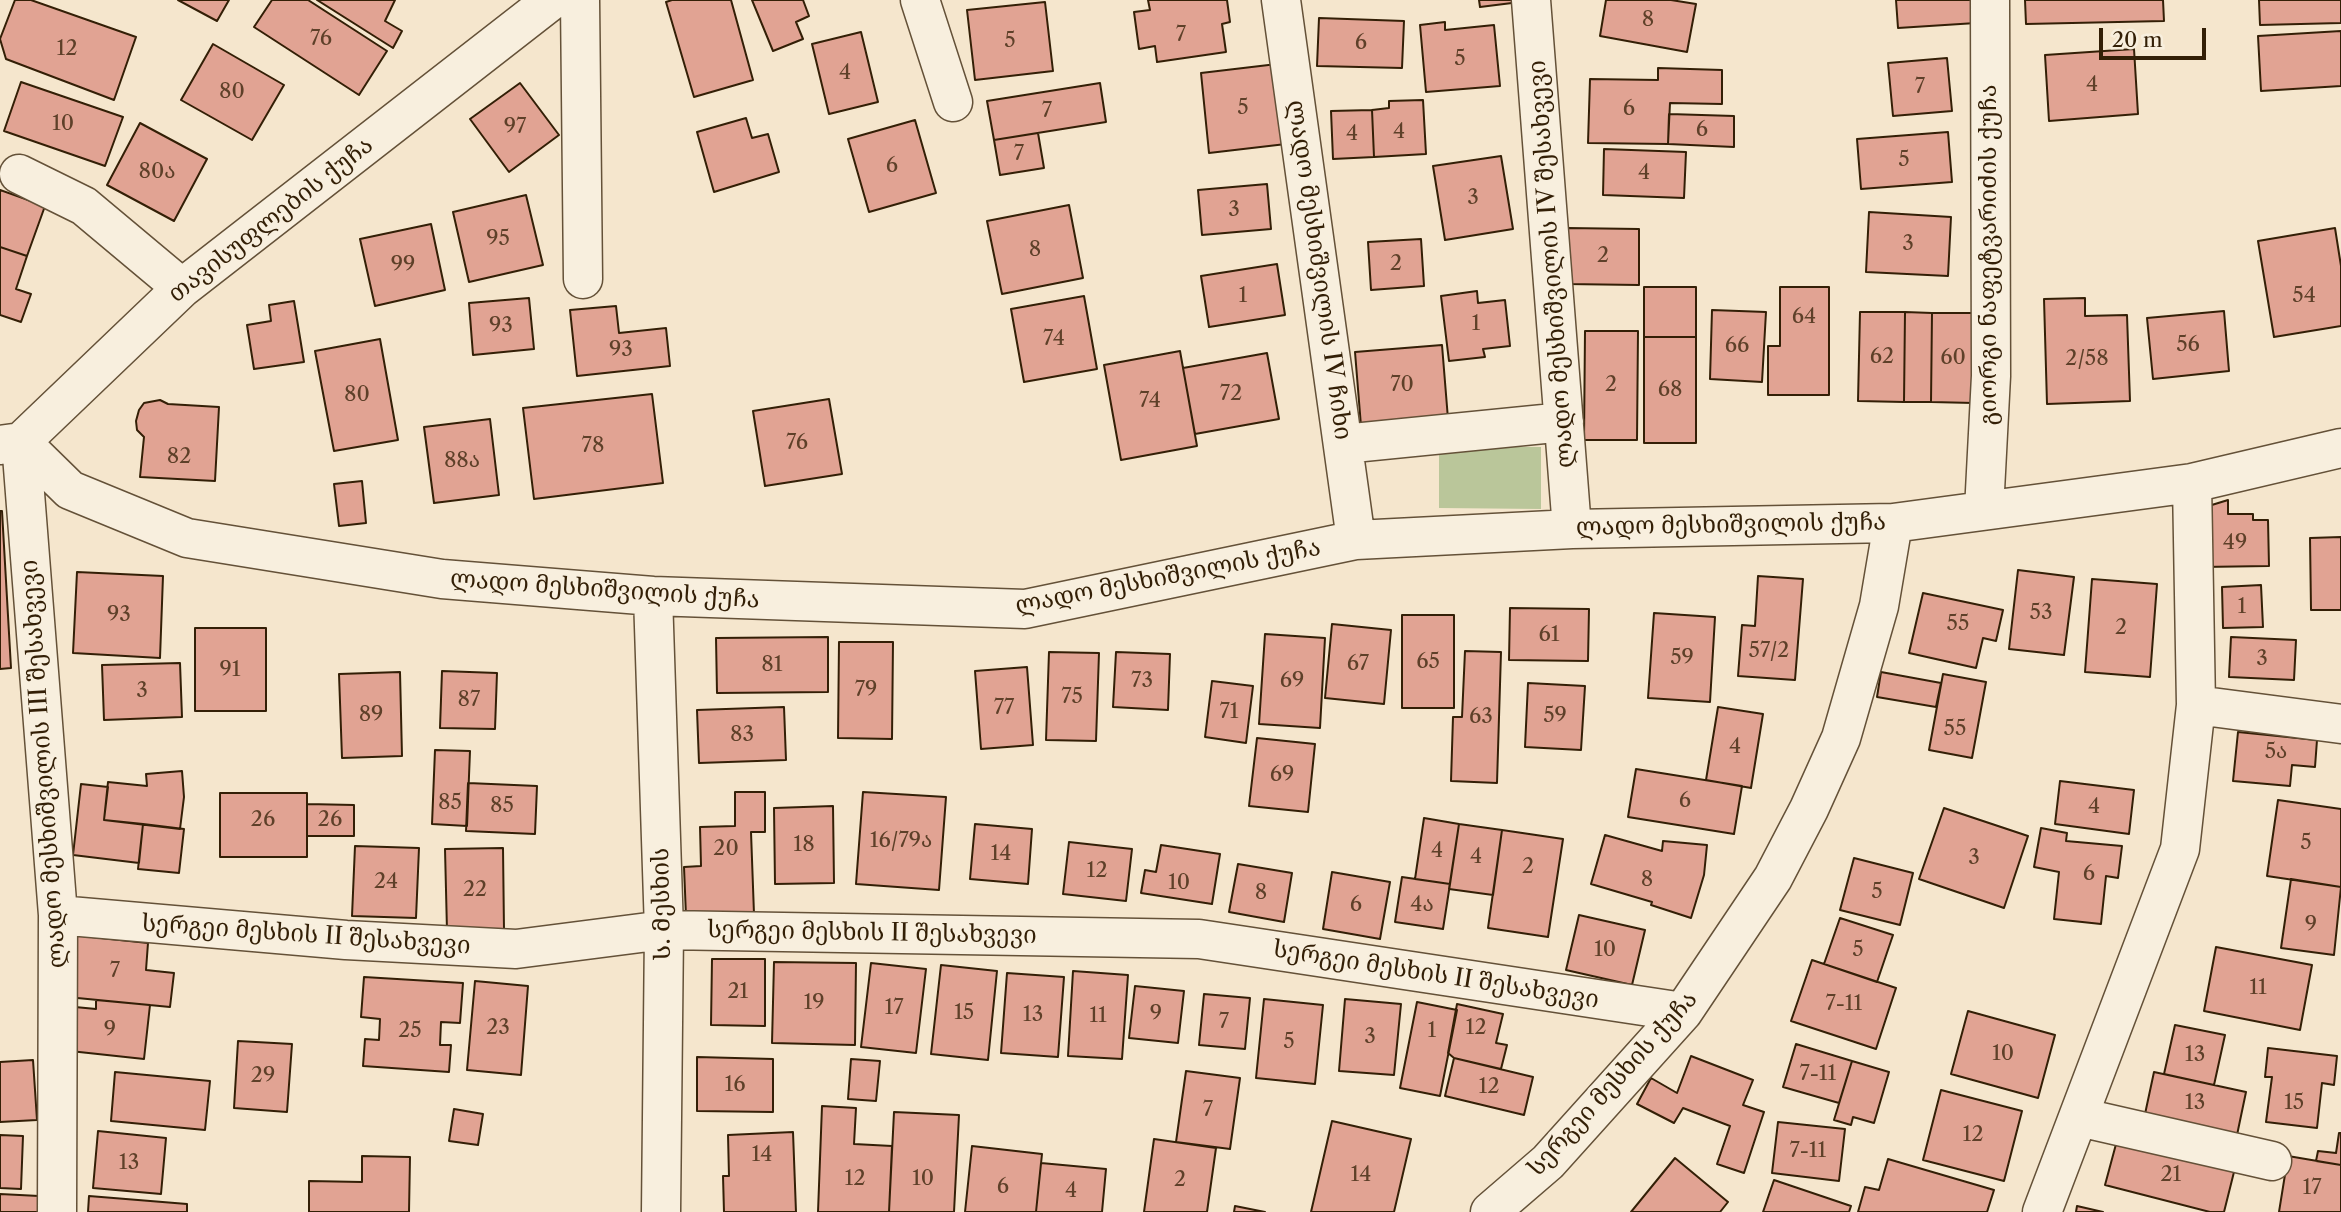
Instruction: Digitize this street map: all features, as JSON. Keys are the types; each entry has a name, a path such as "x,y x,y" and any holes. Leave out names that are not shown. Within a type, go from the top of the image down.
{"street":[{"name":"თავისუფლების ქუჩა","path":"11,443 182,288 551,0"},
{"path":"580,0 583,279"},
{"path":"920,0 953,102"},
{"name":"ლადო მესხიშვილის IV ჩიხი","path":"1281,0 1356,540"},
{"name":"ლადო მესხიშვილის IV შესახვევი","path":"1531,0 1572,528"},
{"name":"გიორგი ნაფეტვარიძის ქუჩა","path":"1984,510 1991,376 1990,0"},
{"path":"19,174 85,206 182,288"},
{"path":"1343,444 1564,422"},
{"name":"ლადო მესხიშვილის ქუჩა","path":"11,443 70,490 187,538 442,579 653,596 1025,609 1356,540 1572,528 1893,523 2192,483 2341,448"},
{"name":"ლადო მესხიშვილის III შესახვევი","path":"11,443 58,915 57,1212"},
{"path":"2042,1212 2180,849 2196,705 2192,483"},
{"name":"სერგეი მესხის ქუჩა","path":"1500,1210 1548,1162 1682,1012 1773,878 1842,738 1879,606 1893,523"},
{"name":"Ს. Მესხის","path":"653,596 664,930 661,1212"},
{"path":"2196,705 2341,724"},
{"name":"სერგეი მესხის II შესახვევი","path":"58,915 346,940 516,949 664,930 1199,939 1682,1012"},
{"path":"2078,1117 2272,1161"}],"green space":[{"path":"1439,446 1541,447 1541,509 1439,508"}],"building":[{"path":"15,0 31,0 136,37 114,100 6,59 0,39"},
{"path":"178,0 229,0 217,21"},
{"path":"272,0 308,0 387,51 359,95 254,27"},
{"path":"317,0 395,0 385,21 402,31 393,48"},
{"path":"731,0 753,80 694,97 666,2"},
{"path":"752,0 803,0 809,16 796,22 803,39 773,51"},
{"path":"1148,0 1227,0 1230,22 1222,24 1226,52 1157,62 1155,46 1139,49 1134,12 1150,10"},
{"path":"1479,0 1520,0 1520,2 1480,7"},
{"path":"1606,0 1671,0 1696,4 1687,52 1600,36"},
{"path":"1896,0 1975,0 1976,23 1898,28"},
{"path":"2025,0 2163,0 2164,21 2026,24"},
{"path":"2259,0 2341,0 2341,23 2260,25"},
{"path":"1045,2 1053,71 975,80 967,10"},
{"path":"1319,18 1404,21 1402,68 1317,66"},
{"path":"1445,22 1445,30 1494,25 1500,86 1426,92 1420,25"},
{"path":"2341,31 2341,86 2261,91 2258,36"},
{"path":"861,32 878,102 829,114 812,44"},
{"path":"213,44 284,85 252,140 181,100"},
{"path":"2134,49 2138,114 2049,121 2045,55"},
{"path":"1947,58 1952,111 1893,116 1888,63"},
{"path":"1277,64 1286,144 1209,153 1201,73"},
{"path":"1658,68 1722,70 1722,104 1670,103 1668,144 1588,143 1590,79 1658,80"},
{"path":"21,82 123,117 105,166 4,131"},
{"path":"520,83 559,135 509,172 470,119"},
{"path":"1100,83 1106,122 994,140 987,101"},
{"path":"1423,100 1426,154 1374,157 1372,110 1389,108 1389,101"},
{"path":"1372,110 1374,157 1333,159 1331,111"},
{"path":"1669,114 1734,116 1734,147 1668,144"},
{"path":"746,118 752,138 768,134 779,172 714,192 697,132"},
{"path":"915,120 936,193 869,212 848,139"},
{"path":"140,123 207,159 174,221 107,185"},
{"path":"1948,132 1952,182 1861,189 1857,139"},
{"path":"1038,133 1044,168 1000,175 994,140"},
{"path":"1604,149 1686,152 1684,198 1603,195"},
{"path":"1501,156 1513,229 1445,240 1433,166"},
{"path":"1267,184 1271,229 1202,235 1198,190"},
{"path":"0,190 45,206 27,256 0,247"},
{"path":"526,195 543,265 469,282 453,212"},
{"path":"1069,205 1083,278 1002,294 987,221"},
{"path":"1869,212 1951,217 1948,276 1866,272"},
{"path":"431,224 445,290 375,306 360,239"},
{"path":"1567,228 1639,229 1639,285 1566,284"},
{"path":"2335,228 2341,266 2341,326 2274,337 2258,241"},
{"path":"1421,239 1424,286 1371,290 1368,242"},
{"path":"0,247 27,256 16,289 31,294 21,322 0,315"},
{"path":"1277,264 1285,315 1209,327 1201,276"},
{"path":"1644,287 1696,287 1696,337 1644,337"},
{"path":"1780,287 1829,287 1829,395 1768,395 1768,346 1780,346"},
{"path":"1477,291 1478,303 1505,300 1510,346 1483,349 1485,357 1449,361 1441,296"},
{"path":"1084,296 1097,369 1024,382 1011,309"},
{"path":"529,298 534,349 473,355 469,303"},
{"path":"2085,298 2085,316 2127,315 2130,401 2047,404 2044,299"},
{"path":"294,301 304,362 254,369 247,325 271,321 269,305"},
{"path":"616,306 619,333 666,328 670,366 577,376 570,310"},
{"path":"1712,310 1766,312 1762,382 1710,379"},
{"path":"2224,311 2229,371 2153,379 2147,318"},
{"path":"1860,312 1905,312 1904,402 1858,401"},
{"path":"1905,312 1932,313 1931,402 1904,402"},
{"path":"1932,313 1976,313 1974,403 1931,402"},
{"path":"1585,331 1638,331 1637,440 1584,440"},
{"path":"1644,337 1696,337 1696,443 1644,443"},
{"path":"380,339 398,440 334,451 315,351"},
{"path":"1442,345 1448,419 1361,426 1355,352"},
{"path":"1180,351 1197,446 1121,460 1104,365"},
{"path":"1267,353 1279,419 1195,434 1183,368"},
{"path":"652,394 663,483 534,499 523,408"},
{"path":"829,399 842,474 765,486 753,411"},
{"path":"160,400 168,404 219,407 215,481 140,477 144,437 137,430 136,421 144,403"},
{"path":"490,419 499,495 434,503 424,427"},
{"path":"362,481 366,523 339,526 334,484"},
{"path":"2228,500 2228,514 2253,514 2253,520 2268,520 2269,566 2201,567 2202,508"},
{"path":"0,511 11,668 0,669"},
{"path":"2341,537 2341,610 2311,610 2310,538"},
{"path":"2018,570 2074,577 2064,655 2009,649"},
{"path":"77,572 163,576 160,658 73,653"},
{"path":"1758,576 1803,579 1795,680 1738,676 1742,625 1755,626"},
{"path":"2092,579 2157,584 2150,677 2085,672"},
{"path":"2261,585 2263,627 2223,628 2222,587"},
{"path":"1923,593 2003,610 1996,641 1983,638 1976,668 1909,653"},
{"path":"1510,608 1589,609 1588,661 1509,660"},
{"path":"1654,613 1715,617 1710,702 1648,698"},
{"path":"1402,615 1454,615 1454,708 1402,708"},
{"path":"1332,624 1391,630 1384,704 1325,698"},
{"path":"195,628 266,628 266,711 195,711"},
{"path":"1265,634 1325,638 1320,728 1259,724"},
{"path":"828,637 828,692 717,693 716,638"},
{"path":"2231,637 2296,640 2294,680 2229,677"},
{"path":"839,642 893,642 892,739 838,738"},
{"path":"1465,651 1501,652 1497,783 1451,781 1453,717 1462,717"},
{"path":"1049,652 1099,653 1096,741 1046,740"},
{"path":"1116,652 1170,654 1168,710 1113,707"},
{"path":"180,663 182,717 104,720 102,665"},
{"path":"1027,667 1033,745 981,749 975,671"},
{"path":"442,671 497,673 495,729 440,728"},
{"path":"400,672 402,756 342,758 339,674"},
{"path":"1881,672 1941,683 1936,707 1877,697"},
{"path":"1943,674 1986,682 1972,758 1929,750"},
{"path":"1212,681 1253,686 1246,743 1205,737"},
{"path":"1528,683 1585,686 1581,750 1525,747"},
{"path":"784,707 786,760 699,763 697,710"},
{"path":"1718,707 1763,714 1751,788 1706,780"},
{"path":"2238,732 2317,740 2315,767 2292,765 2290,786 2233,781"},
{"path":"1257,738 1315,744 1308,812 1249,806"},
{"path":"435,750 470,751 467,826 432,824"},
{"path":"1636,769 1742,786 1734,834 1628,817"},
{"path":"182,771 184,797 180,829 104,820 108,782 147,786 146,774"},
{"path":"2060,781 2134,790 2129,834 2055,824"},
{"path":"468,783 537,786 535,834 466,831"},
{"path":"81,784 108,787 104,820 143,824 139,863 73,855"},
{"path":"735,792 765,792 765,832 751,832 754,914 686,916 684,867 701,866 700,827 735,826"},
{"path":"863,792 946,797 939,890 856,884"},
{"path":"220,793 307,793 307,857 220,857"},
{"path":"2278,800 2341,809 2341,887 2267,876"},
{"path":"307,804 354,805 354,836 307,836"},
{"path":"833,806 834,883 775,884 774,808"},
{"path":"1944,808 2028,836 2004,908 1919,879"},
{"path":"1424,818 1459,824 1450,884 1415,879"},
{"path":"143,824 184,829 179,873 138,869"},
{"path":"975,824 1032,829 1028,884 970,879"},
{"path":"1459,824 1502,830 1493,895 1449,889"},
{"path":"2041,828 2067,833 2066,841 2122,846 2118,878 2106,876 2101,924 2054,919 2059,872 2034,867"},
{"path":"1502,830 1563,839 1548,937 1488,928"},
{"path":"1605,835 1662,851 1663,841 1707,845 1704,875 1691,918 1651,905 1652,902 1591,884"},
{"path":"1069,842 1132,849 1126,901 1063,894"},
{"path":"1161,845 1220,854 1212,904 1141,893 1145,870 1156,872"},
{"path":"355,846 419,848 416,918 352,916"},
{"path":"503,848 504,930 447,931 445,849"},
{"path":"1854,858 1913,873 1900,925 1840,910"},
{"path":"1238,864 1292,873 1284,922 1229,912"},
{"path":"1332,872 1390,882 1380,939 1323,929"},
{"path":"1402,877 1450,884 1443,929 1395,922"},
{"path":"2291,879 2341,887 2334,955 2281,948"},
{"path":"1579,915 1645,930 1632,985 1566,970"},
{"path":"1840,918 1893,935 1877,982 1824,964"},
{"path":"73,935 148,943 146,970 174,973 170,1007 67,997"},
{"path":"2216,947 2312,965 2300,1030 2204,1011"},
{"path":"712,959 765,959 765,1026 711,1025"},
{"path":"1812,960 1896,988 1876,1049 1791,1021"},
{"path":"774,962 856,963 855,1045 772,1043"},
{"path":"871,963 926,969 916,1053 861,1047"},
{"path":"941,965 997,971 988,1060 931,1054"},
{"path":"1073,971 1128,975 1122,1059 1068,1056"},
{"path":"1007,973 1064,977 1058,1057 1001,1053"},
{"path":"364,977 463,983 460,1023 441,1022 440,1045 451,1045 449,1072 363,1066 365,1039 379,1040 380,1019 361,1017"},
{"path":"475,981 528,986 521,1075 467,1070"},
{"path":"1135,986 1184,991 1178,1043 1129,1038"},
{"path":"1204,994 1250,998 1245,1049 1199,1045"},
{"path":"1264,999 1323,1005 1315,1084 1256,1078"},
{"path":"1345,999 1401,1004 1394,1075 1339,1071"},
{"path":"96,1000 150,1005 144,1059 70,1051 75,1007 96,1009"},
{"path":"1417,1002 1457,1010 1440,1096 1400,1088"},
{"path":"1457,1004 1503,1014 1496,1043 1507,1045 1501,1069 1454,1058 1448,1053"},
{"path":"1968,1011 2055,1035 2038,1098 1951,1074"},
{"path":"2175,1025 2225,1035 2214,1085 2164,1074"},
{"path":"238,1041 292,1044 287,1112 234,1108"},
{"path":"1796,1044 1852,1061 1839,1103 1783,1087"},
{"path":"2268,1048 2337,1056 2334,1085 2322,1083 2317,1128 2266,1122 2272,1077 2265,1077"},
{"path":"1691,1056 1753,1080 1743,1105 1764,1112 1744,1173 1717,1164 1730,1126 1683,1108 1674,1123 1637,1104 1651,1078 1677,1093"},
{"path":"697,1057 773,1059 773,1112 697,1111"},
{"path":"1454,1058 1533,1077 1524,1115 1445,1096"},
{"path":"851,1059 880,1061 876,1101 848,1099"},
{"path":"33,1060 37,1120 0,1122 0,1062"},
{"path":"1852,1061 1889,1072 1874,1123 1853,1117 1851,1125 1834,1120"},
{"path":"1186,1071 1240,1078 1230,1149 1176,1142"},
{"path":"115,1072 210,1081 205,1130 111,1121"},
{"path":"2154,1072 2246,1092 2237,1135 2145,1114"},
{"path":"1941,1090 2022,1111 2004,1181 1923,1160"},
{"path":"822,1106 856,1108 854,1144 892,1146 889,1212 818,1212"},
{"path":"454,1109 483,1114 478,1145 449,1141"},
{"path":"894,1112 959,1115 954,1212 889,1212"},
{"path":"1332,1121 1411,1139 1394,1212 1311,1212"},
{"path":"1778,1122 1845,1129 1839,1181 1772,1173"},
{"path":"98,1131 166,1138 161,1194 93,1188"},
{"path":"793,1132 796,1212 724,1212 723,1176 729,1176 728,1135"},
{"path":"2119,1133 2236,1164 2224,1212 2210,1212 2105,1185"},
{"path":"2339,1133 2341,1165 2316,1161 2318,1151 2336,1153"},
{"path":"0,1135 23,1136 21,1189 0,1188"},
{"path":"1154,1139 1216,1148 1207,1212 1144,1212"},
{"path":"972,1146 1042,1154 1036,1212 965,1212"},
{"path":"362,1156 410,1157 409,1212 309,1212 309,1181 362,1182"},
{"path":"2288,1156 2341,1165 2341,1212 2279,1212"},
{"path":"1675,1158 1728,1202 1720,1212 1631,1212"},
{"path":"1888,1159 1994,1190 1987,1212 1858,1212 1865,1187 1879,1190"},
{"path":"1041,1163 1106,1169 1102,1212 1036,1212"},
{"path":"1774,1180 1851,1206 1849,1212 1763,1212"},
{"path":"0,1194 39,1196 38,1212 0,1212"},
{"path":"89,1196 187,1204 187,1212 88,1212"},
{"path":"1235,1206 1265,1212 1234,1212"},
{"path":"2077,1206 2103,1212 2076,1212"}]}
